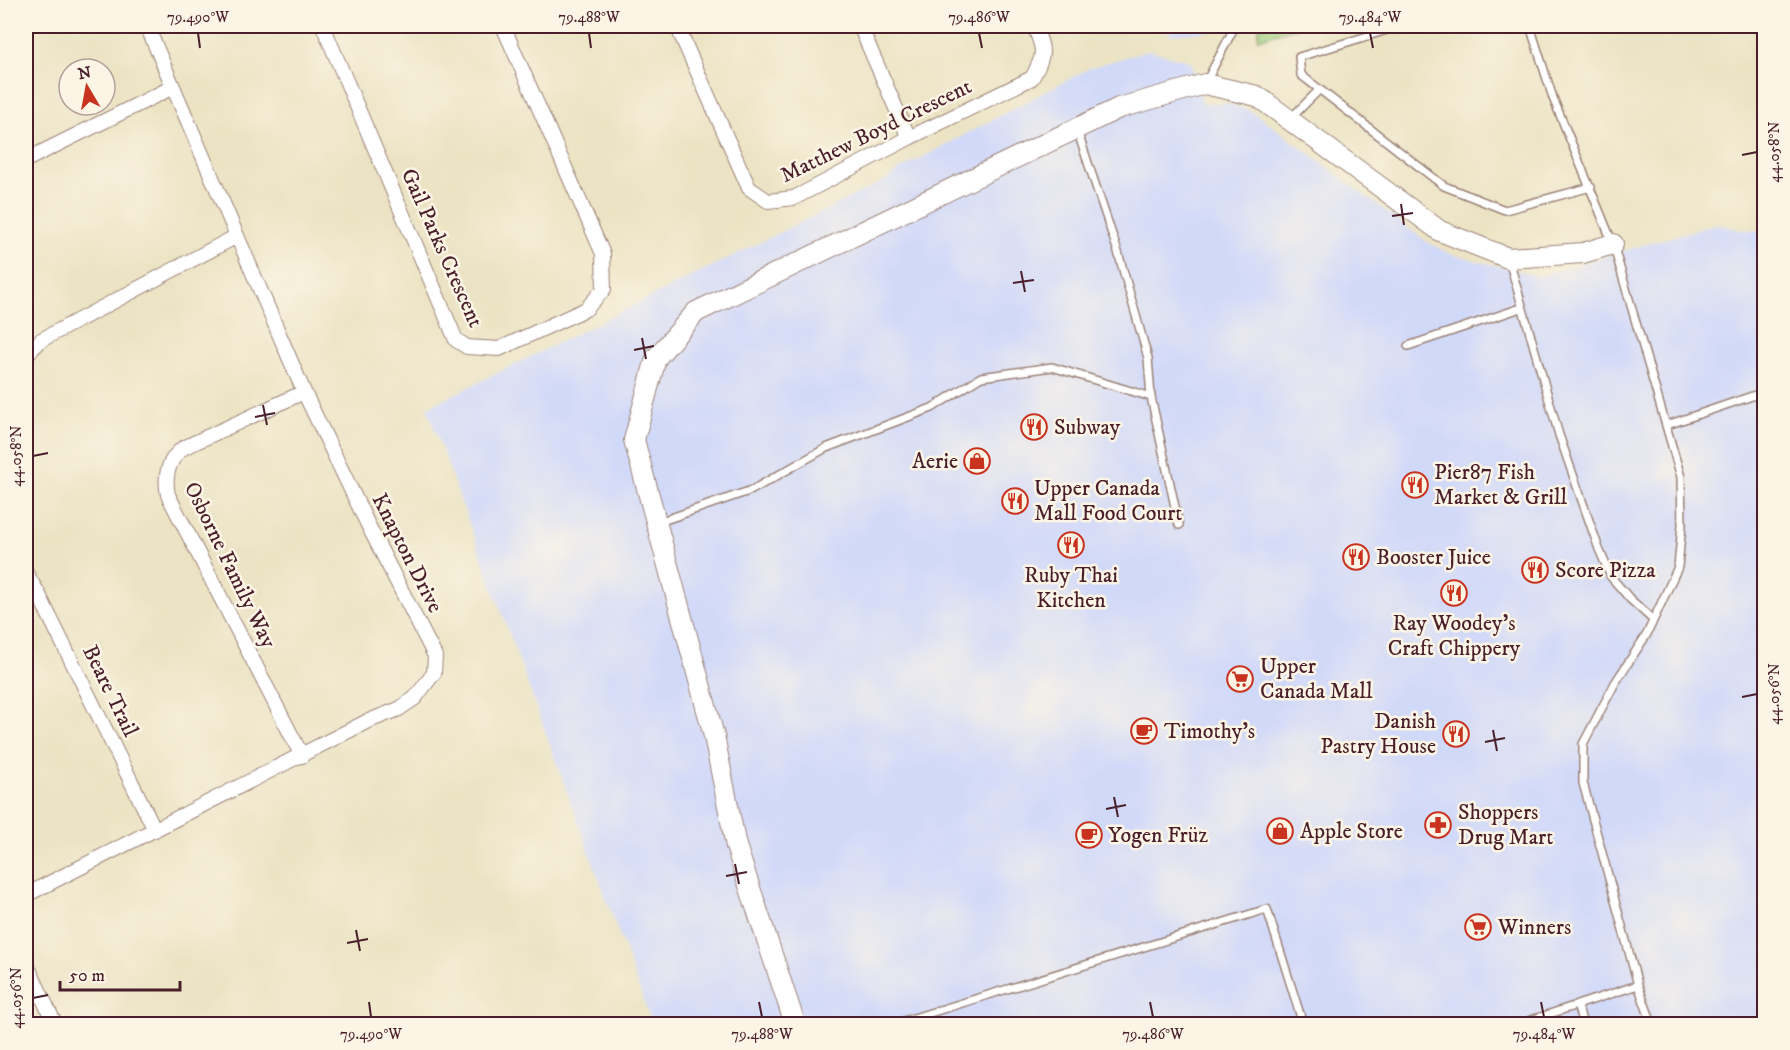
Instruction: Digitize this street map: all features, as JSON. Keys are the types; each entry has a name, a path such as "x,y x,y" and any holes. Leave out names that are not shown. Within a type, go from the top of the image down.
{"street":[{"name":"Knapton Drive","path":"26,895 366,722 399,709 414,698 434,673 435,656 304,392 147,26"},
{"name":"Gail Parks Crescent","path":"323,26 456,340 467,347 500,349 586,309 604,289 603,254 503,26"},
{"name":"Matthew Boyd Crescent","path":"677,26 749,188 768,201 794,198 909,138 1032,78 1042,60 1043,44 1034,26"},
{"path":"860,26 909,138"},
{"path":"795,1024 736,846 714,736 634,440 656,358 696,312 1119,108 1205,84 1257,96 1440,231 1508,258 1583,254 1613,244"},
{"path":"26,160 173,87"},
{"path":"26,355 41,340 237,236"},
{"name":"Osborne Family Way","path":"302,756 168,495 166,484 174,455 183,448 304,392"},
{"name":"Beare Trail","path":"26,573 155,830"},
{"path":"26,963 55,1024"}],"lane":[{"path":"1205,84 1235,26"},
{"path":"1400,26 1299,57 1301,75 1444,186 1505,210 1591,187"},
{"path":"1530,26 1553,98 1613,244 1681,477 1682,525 1678,567 1653,620 1583,744 1583,783 1638,985 1652,1024"},
{"path":"1289,119 1319,90"},
{"path":"1077,128 1118,252 1148,358 1151,397 1179,525"},
{"path":"1508,258 1569,464 1599,549 1611,577 1653,620"},
{"path":"1408,346 1521,308"},
{"path":"657,522 753,490 826,448 932,408 981,377 1052,367 1151,397"},
{"path":"1667,425 1764,392"},
{"path":"894,1024 1267,909 1302,1024"},
{"path":"1519,1024 1638,985"},
{"path":"1577,1005 1583,1024"}],"shaded area":[{"path":"1166,26 1262,26 1171,35"},
{"path":"1149,50 1191,62 1203,104 1226,103 1247,109 1428,243 1453,255 1539,276 1716,224 1741,230 1764,231 1764,1024 652,1024 427,408 888,179 899,170 1090,68"}],"green space":[{"path":"1301,26 1258,39 1259,27"},
{"path":"1755,26 1764,26 1764,58"}],"place":[{"name":"Subway","path":"1034,427"},
{"name":"Aerie","path":"977,461"},
{"name":"Pier87 Fish Market & Grill","path":"1415,485"},
{"name":"Upper Canada Mall Food Court","path":"1015,501"},
{"name":"Ruby Thai Kitchen","path":"1071,545"},
{"name":"Booster Juice","path":"1356,557"},
{"name":"Score Pizza","path":"1535,570"},
{"name":"Ray Woodey's Craft Chippery","path":"1454,593"},
{"name":"Upper Canada Mall","path":"1240,679"},
{"name":"Timothy's","path":"1144,731"},
{"name":"Danish Pastry House","path":"1456,734"},
{"name":"Shoppers Drug Mart","path":"1438,825"},
{"name":"Apple Store","path":"1280,831"},
{"name":"Yogen Früz","path":"1089,835"},
{"name":"Winners","path":"1478,927"}]}
